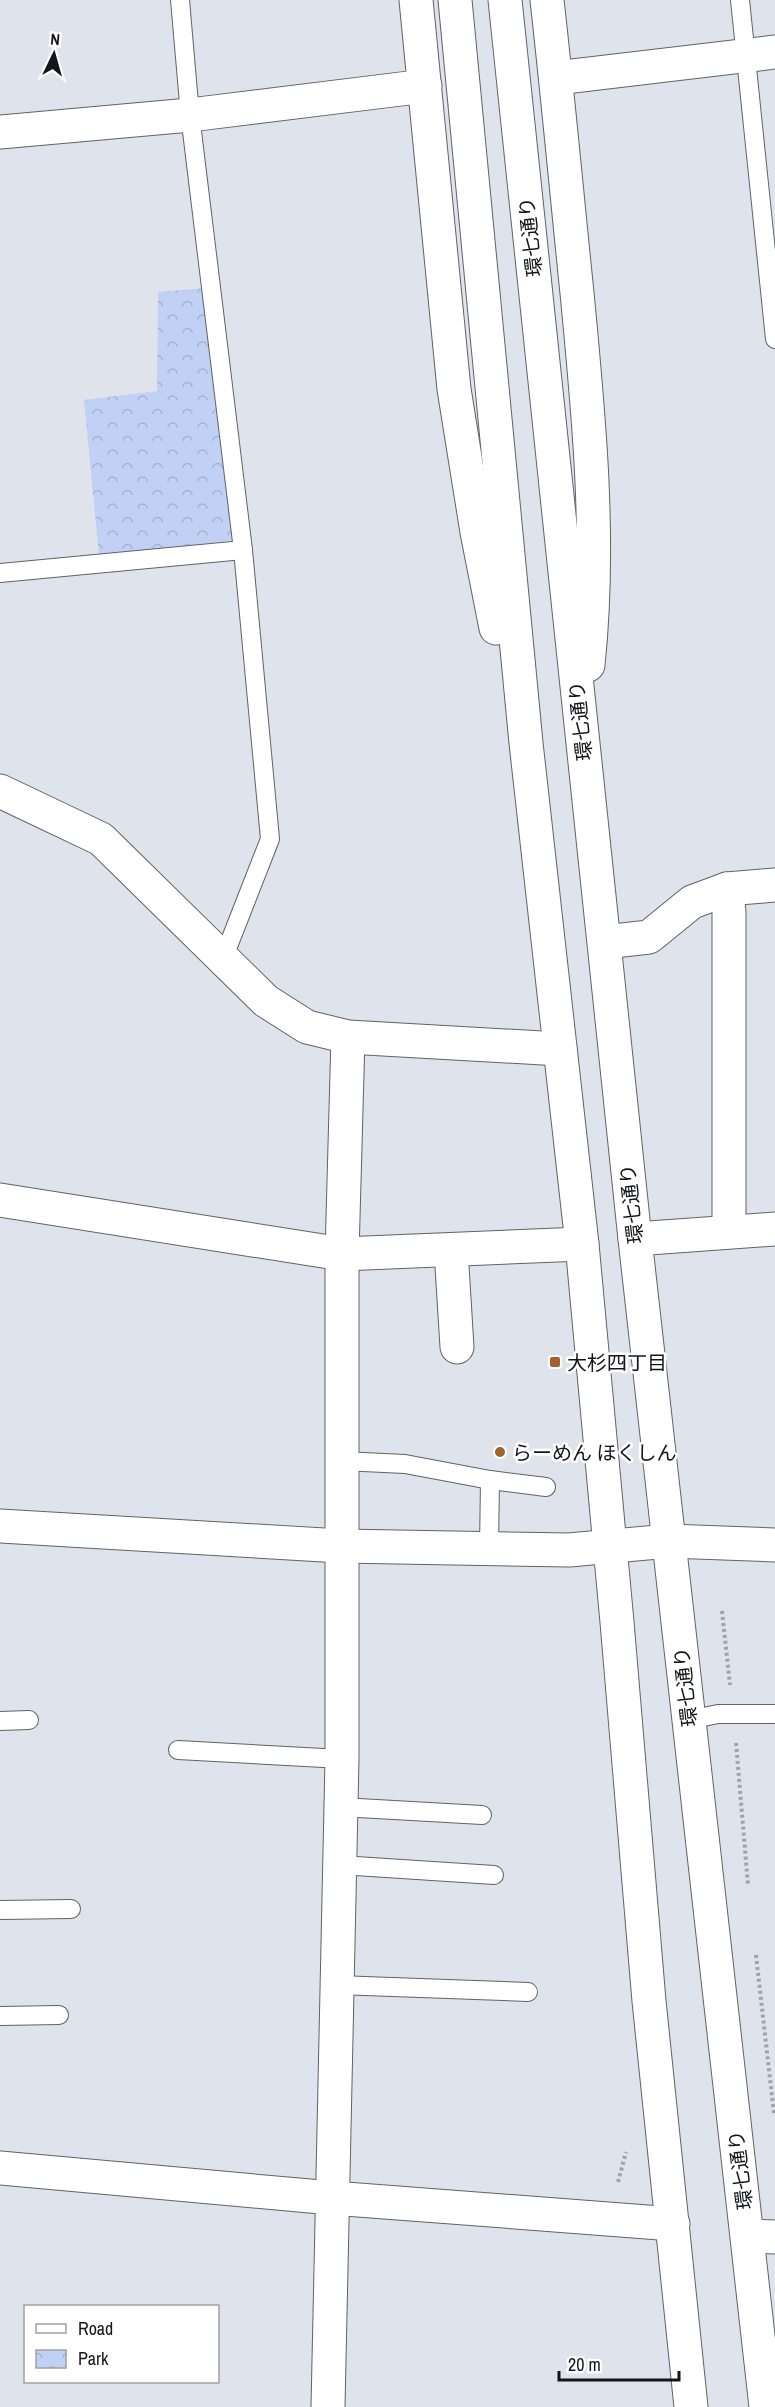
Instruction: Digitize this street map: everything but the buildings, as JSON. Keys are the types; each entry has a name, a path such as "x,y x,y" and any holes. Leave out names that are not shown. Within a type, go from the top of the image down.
{"main road":[{"path":"416,0 456,400 477,532 496,628 526,743"},
{"path":"455,0 526,743 582,1244 649,2001 691,2407"},
{"name":"環七通り","path":"505,0 635,1239 718,1991 761,2237 766,2407"},
{"path":"547,0 585,373 594,513 593,616 582,732"},
{"path":"556,78 760,54"},
{"path":"0,132 190,115 425,86"},
{"path":"0,790 101,838 266,1001 307,1027 348,1037 560,1049"},
{"path":"605,942 649,937 692,902 727,889 775,885"},
{"path":"727,889 729,913 729,1231"},
{"path":"328,2407 342,1759 342,1254 348,1037"},
{"path":"0,1200 342,1254 582,1244"},
{"path":"635,1239 775,1229"},
{"path":"451,1250 457,1347"},
{"path":"0,1526 341,1546 569,1550 669,1540 775,1545"},
{"path":"0,2169 332,2198 673,2224"}],"lane":[{"path":"180,0 190,115 243,550 270,839 223,959"},
{"path":"740,0 760,54 775,339"},
{"path":"0,573 243,550"},
{"path":"342,1461 405,1464 490,1480 546,1487"},
{"path":"489,1549 490,1480"},
{"path":"689,1720 718,1714 775,1714"},
{"path":"0,1721 29,1720"},
{"path":"178,1750 342,1759"},
{"path":"341,1808 482,1815"},
{"path":"340,1864 494,1875"},
{"path":"0,1910 70,1909"},
{"path":"337,1984 528,1992"},
{"path":"0,2016 59,2015"}],"path":[{"path":"722,1611 730,1691"},
{"path":"736,1742 748,1888"},
{"path":"755,1951 774,2120"},
{"path":"615,2192 628,2144"}],"green space":[{"path":"205,288 236,540 99,555 84,400 157,391 158,292"}],"place":[{"name":"大杉四丁目","path":"555,1362"},
{"name":"らーめん ほくしん","path":"500,1452"}]}
